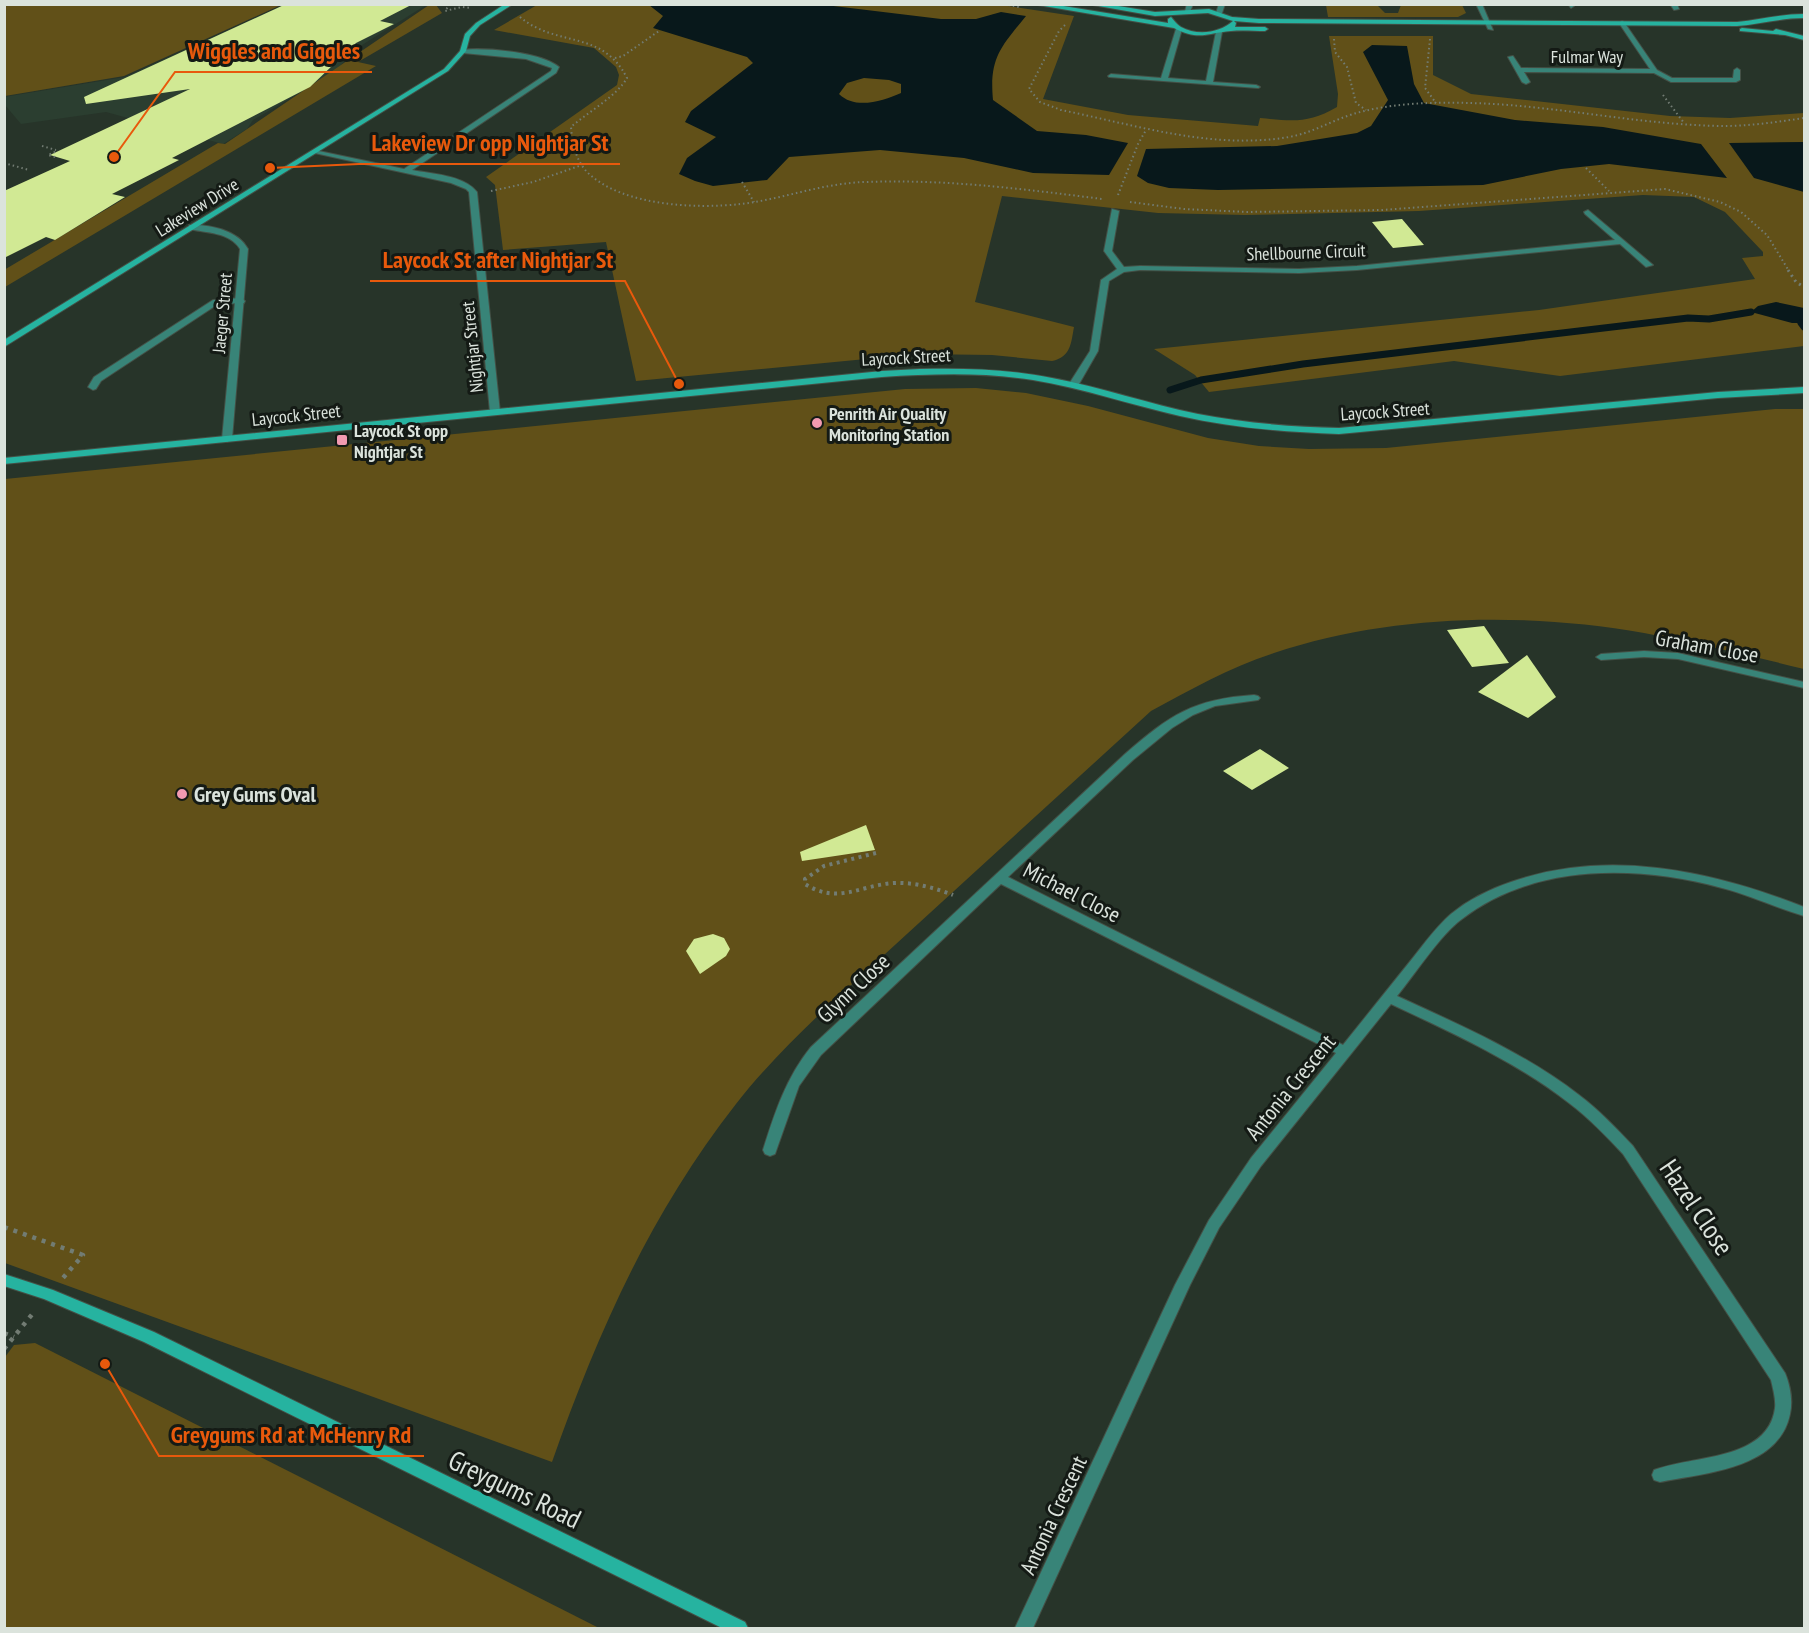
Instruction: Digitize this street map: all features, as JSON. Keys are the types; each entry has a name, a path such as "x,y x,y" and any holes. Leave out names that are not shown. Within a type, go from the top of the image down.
{"street":[{"name":"Lakeview Drive","path":"4,344 446,70 463,51 467,35 510,4"},
{"path":"1090,4 1175,15"},
{"path":"1219,13 1222,4"},
{"path":"1479,4 1489,26"},
{"path":"1032,6 1176,27 1198,33 1228,29 1359,30 1489,26 1738,24 1771,20 1788,15 1804,16"},
{"path":"1164,80 1176,27 1171,18 1189,8 1219,13 1231,19 1365,22 1426,27"},
{"path":"1776,10 1770,27 1782,34"},
{"path":"1228,29 1232,26 1231,19"},
{"path":"1624,26 1742,30 1804,38"},
{"name":"Fulmar Way","path":"1624,26 1655,71 1671,80 1736,80 1737,70"},
{"path":"1209,83 1218,50 1219,32"},
{"path":"406,171 554,72 556,67 546,62 490,52 463,51"},
{"path":"1511,57 1526,81"},
{"name":"Fulmar Way","path":"1519,70 1655,71"},
{"path":"1111,76 1256,87"},
{"name":"Nightjar Street","path":"314,152 453,181 469,187 473,192 495,412"},
{"path":"1074,384 1094,351 1105,280 1122,270 1108,251 1115,211"},
{"path":"1587,212 1649,265"},
{"name":"Jaeger Street","path":"192,227 226,235 242,242 244,249 241,302 226,439"},
{"name":"Shellbourne Circuit","path":"1122,270 1140,268 1299,271 1357,268 1620,242"},
{"path":"93,387 97,379 216,302 241,302"},
{"name":"Laycock Street","path":"4,461 940,370 986,372 1074,384 1177,413 1216,421 1298,430 1339,431 1740,393 1804,390"},
{"name":"Graham Close","path":"1601,657 1644,654 1678,656 1804,685"},
{"name":"Michael Close","path":"1254,698 1212,703 1187,713 1159,731 1001,879 1346,1052"},
{"name":"Antonia Crescent","path":"1024,1629 1183,1285 1214,1224 1257,1162 1431,945 1458,915 1511,886 1550,875 1613,869 1670,873 1740,888 1804,912"},
{"name":"Glynn Close","path":"770,1150 788,1091 806,1062 1001,879"},
{"name":"Hazel Close","path":"1390,999 1528,1065 1562,1088 1601,1121 1628,1150 1779,1378 1785,1403 1785,1414 1781,1425 1767,1442 1743,1455 1660,1475"},
{"name":"Greygums Road","path":"6,1283 48,1294 149,1337 739,1629"}],"path":[{"path":"1004,4 1032,6"},
{"path":"498,12 519,16 532,27 546,32 587,41 608,51 623,67 627,78 621,89 590,110 571,127 572,144 583,167 609,187 635,196 699,205 754,202 836,184 891,182 1000,187 1108,199"},
{"path":"1068,21 1059,31 1029,89 1040,102 1061,110 1178,136 1219,141 1290,137 1367,111 1389,106 1436,103 1529,106 1684,123 1785,122 1804,118"},
{"path":"1426,27 1425,88 1436,103"},
{"path":"1333,30 1335,52 1347,67 1356,104 1367,111"},
{"path":"615,58 623,56 659,31"},
{"path":"1662,94 1684,123"},
{"path":"1116,200 1138,144 1146,130"},
{"path":"42,146 57,151 48,155 55,157"},
{"path":"4,163 29,170"},
{"path":"490,191 533,182 583,167"},
{"path":"1586,168 1610,192"},
{"path":"742,182 754,202"},
{"path":"1127,202 1184,209 1247,212 1382,210 1665,189 1720,201 1741,212 1767,235 1796,282 1804,287"},
{"path":"876,853 824,867 805,879 805,884 823,893 837,895 856,893 897,882 943,891 974,904"},
{"path":"4,1227 83,1255 4,1349"},
{"path":"4,1333 15,1337"}],"shaded area":[{"path":"5,4 281,5 124,76 5,96"},
{"path":"817,4 941,19 976,19 1001,12 1026,16 1004,45 995,63 993,100 1037,131 1086,135 1128,143 1109,175 1033,173 964,158 880,150 789,157 767,180 713,186 695,181 679,174 687,158 716,137 685,122 691,111 753,63 747,57 653,28 663,16 649,5 643,5","holes":["864,78 889,80 901,84 901,93 886,99 861,103 853,102 839,94 847,83"]},
{"path":"995,4 1074,16 1043,99 1128,115 1258,126 1260,118 1300,120 1317,116 1337,107 1338,94 1329,36 1433,36 1433,75 1471,94 1670,116 1730,118 1804,113 1804,346 1560,376 1454,361 1209,392 1195,375 1154,349 1539,310 1755,279 1742,258 1763,256 1763,252 1725,212 1694,197 1643,195 1419,211 1245,215 1158,213 1002,196 975,302 1074,327 1067,353 1058,359 1052,361 992,355 918,354 636,381 606,242 503,250 495,185 486,177 617,85 619,75 616,67 594,48 494,30 537,5"},
{"path":"284,5 426,5 354,50 340,66 322,80 253,120 247,129 223,144 106,112 21,124 5,105 4,97 125,77"},
{"path":"429,5 436,5 442,13 358,62 376,66 5,287 4,270 218,143 225,144"},
{"path":"1326,5 1377,5 1385,13 1398,13 1401,5 1462,5 1466,13 1458,17 1328,17"},
{"path":"1372,45 1407,46 1414,84 1424,103 1515,120 1603,127 1701,144 1727,178 1609,164 1561,169 1483,185 1218,190 1169,188 1148,183 1137,176 1146,149 1277,146 1357,133 1371,126 1388,100 1363,52"},
{"path":"1804,142 1804,192 1754,178 1729,143"},
{"path":"1776,302 1804,308 1804,323 1792,323 1751,312 1758,306"},
{"path":"976,388 1026,393 1088,406 1208,438 1259,446 1309,449 1386,448 1775,409 1804,409 1804,669 1684,641 1598,626 1552,622 1458,620 1364,630 1274,653 1227,672 1151,711 826,1008 746,1091 705,1146 652,1231 588,1367 552,1462 5,1263 5,479 905,389"},
{"path":"35,1343 599,1628 5,1628 5,1357 14,1345"}],"building":[{"path":"286,4 413,4 380,21 394,24 356,43 310,87 172,158 179,160 112,194 125,197 55,240 46,237 4,258 4,191 70,161 50,155 190,89 86,104 84,97"},
{"path":"1402,219 1424,245 1393,248 1372,222"},
{"path":"1484,626 1509,663 1472,667 1447,630"},
{"path":"1527,655 1556,697 1528,718 1478,692"},
{"path":"1260,749 1289,768 1252,790 1223,771"},
{"path":"866,825 875,850 802,861 800,852"},
{"path":"713,934 724,938 730,949 726,956 700,974 686,951 694,939"}],"waterway":[{"path":"1170,390 1201,380 1303,364 1688,318 1709,319 1751,312"},
{"path":"1801,323 1804,327"}],"place":[{"name":"Wiggles and Giggles","path":"114,157"},
{"name":"Lakeview Dr opp Nightjar St","path":"270,168"},
{"name":"Laycock St after Nightjar St","path":"679,384"},
{"name":"Penrith Air Quality Monitoring Station","path":"817,423"},
{"name":"Laycock St opp Nightjar St","path":"342,440"},
{"name":"Grey Gums Oval","path":"182,794"},
{"name":"Greygums Rd at McHenry Rd","path":"105,1364"}]}
